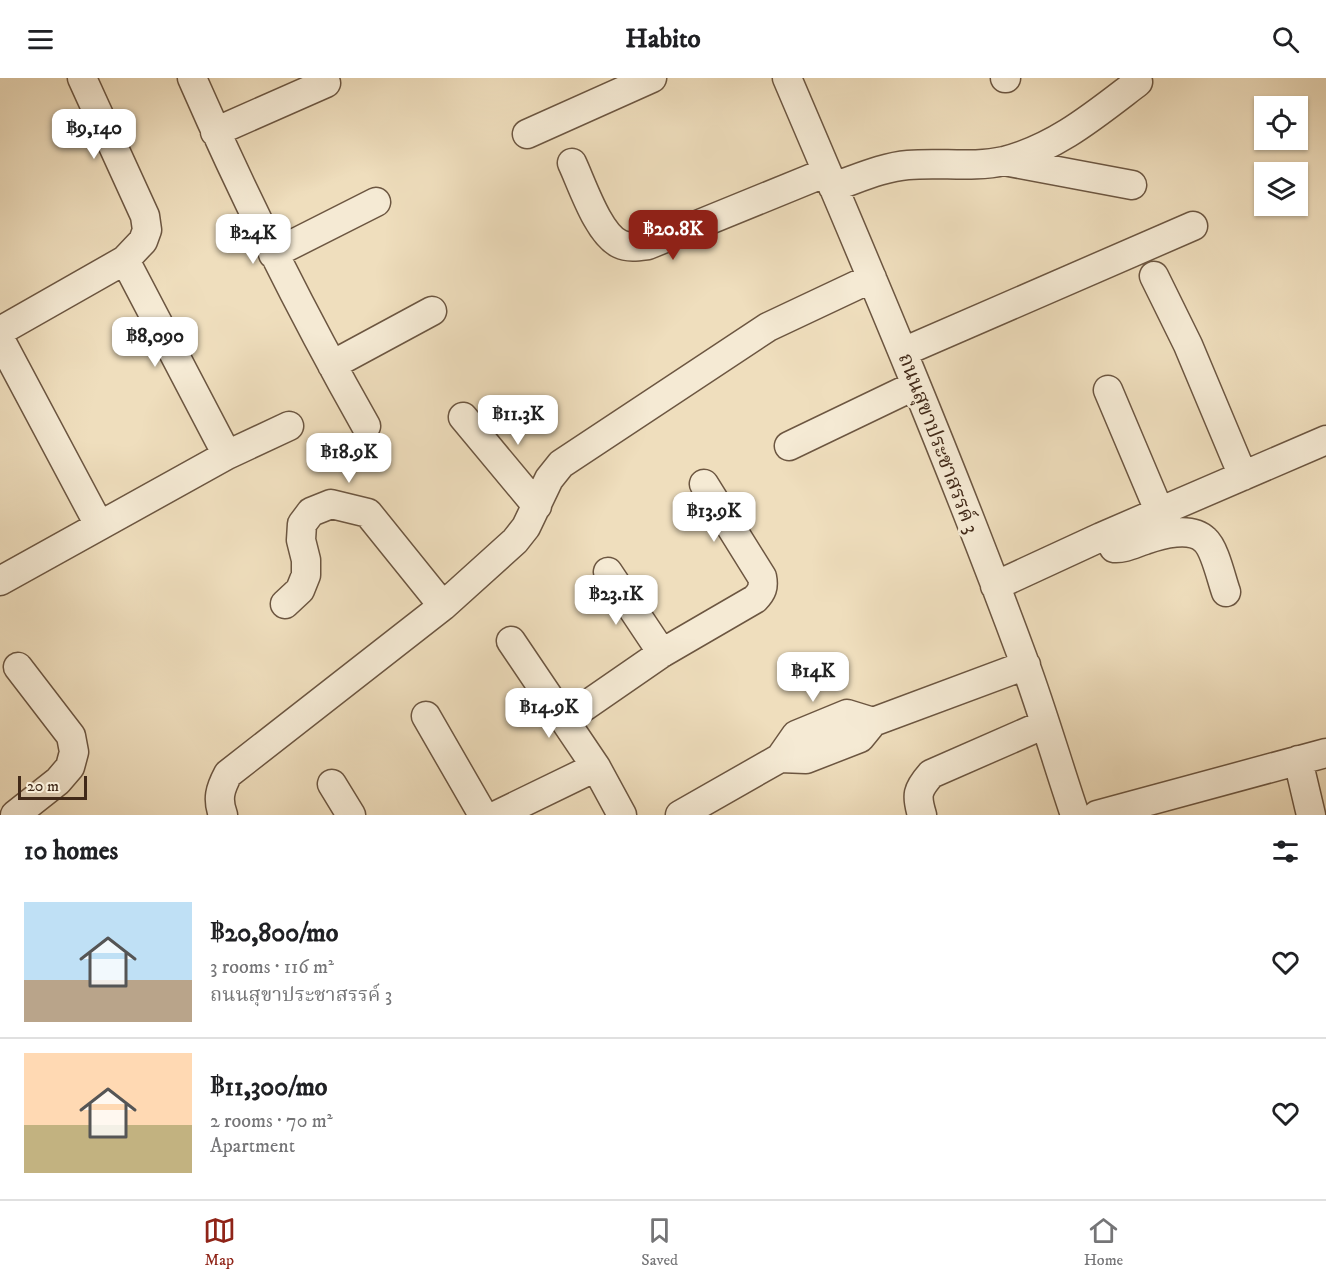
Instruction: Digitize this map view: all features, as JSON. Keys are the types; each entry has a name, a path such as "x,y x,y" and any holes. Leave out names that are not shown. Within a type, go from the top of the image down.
{"street":[{"path":"0,331 125,260 143,241 147,230 145,216 82,78"},
{"path":"192,78 273,254 366,426"},
{"path":"527,134 652,78"},
{"name":"ถนนสุขาประชาสรรค์ 3","path":"787,78 903,352 1026,665 1075,815"},
{"path":"572,163 608,234 621,244 648,245 830,179 906,165 940,163 975,165 1004,161 1069,134 1138,82"},
{"path":"216,132 326,83"},
{"path":"1004,161 1132,184"},
{"path":"273,254 376,202"},
{"path":"903,352 1193,226"},
{"path":"125,260 227,455"},
{"path":"1154,276 1198,366 1243,476"},
{"path":"223,815 219,805 220,789 228,774 443,606 515,542 526,527 549,479 561,464 768,327 872,278"},
{"path":"332,365 432,311"},
{"path":"0,339 99,525"},
{"path":"789,446 916,385"},
{"path":"1108,390 1160,513"},
{"path":"463,417 537,506"},
{"path":"0,581 227,455 289,426"},
{"path":"995,586 1101,537 1326,440"},
{"path":"565,720 663,653 754,599 764,586 762,577 704,484"},
{"path":"285,604 300,590 306,575 306,560 301,540 302,524 311,512 331,504 368,513 443,606"},
{"path":"1101,537 1111,547 1119,548 1161,535 1178,533 1195,535 1204,539 1210,548 1226,592"},
{"path":"608,572 663,653"},
{"path":"511,641 596,767 622,815"},
{"path":"680,815 780,758 806,759 817,755 860,738 873,722 1026,665"},
{"path":"15,815 58,781 70,767 74,752 71,736 18,667"},
{"path":"426,716 483,815"},
{"path":"922,815 918,800 920,787 931,774 1045,724"},
{"path":"1096,815 1171,805 1298,760 1326,753"},
{"path":"1298,760 1311,815"},
{"path":"497,815 596,767"},
{"path":"332,784 351,815"}]}
